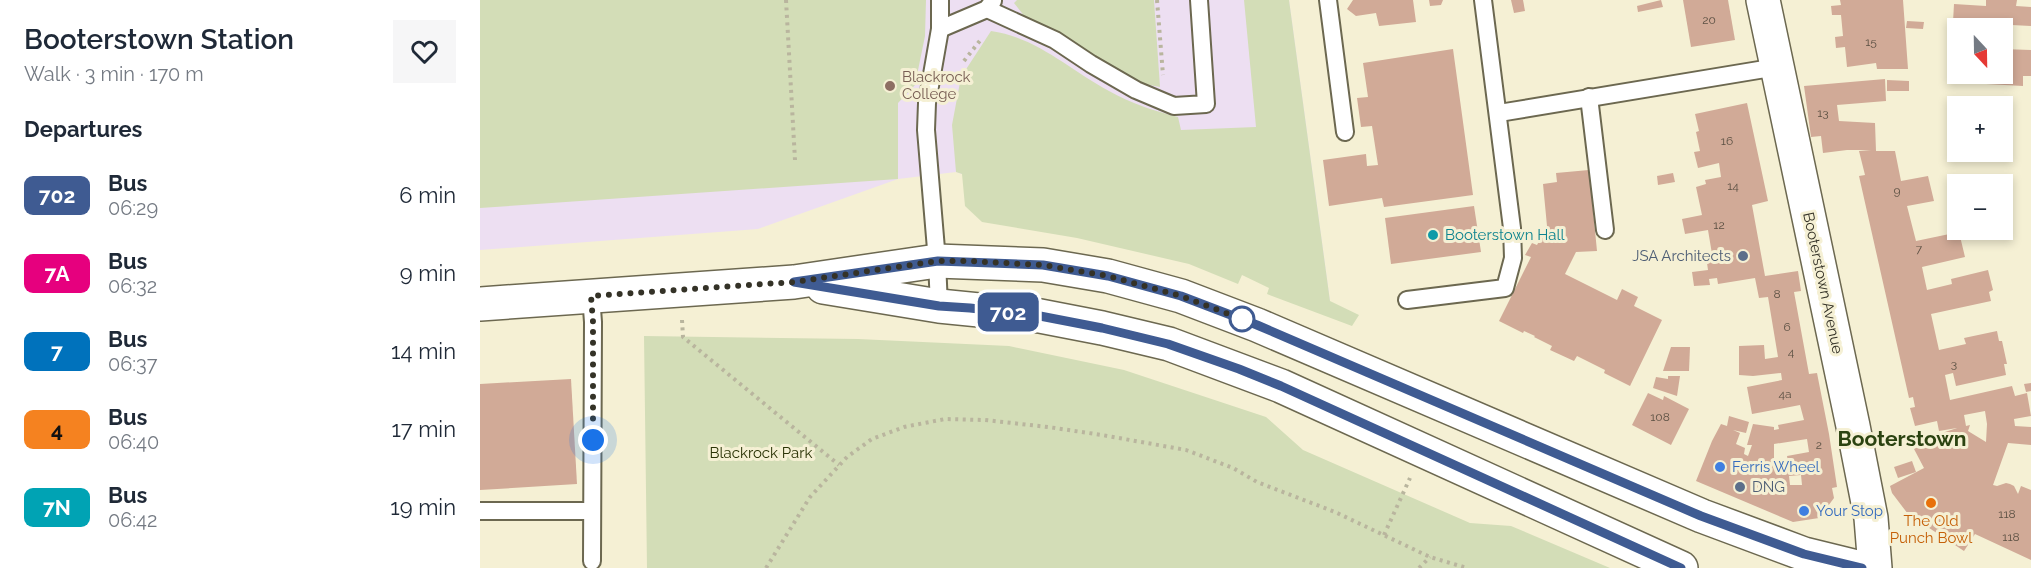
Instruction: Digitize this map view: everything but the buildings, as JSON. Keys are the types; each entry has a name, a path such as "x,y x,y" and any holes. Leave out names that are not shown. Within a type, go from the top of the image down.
{"main road":[{"name":"Booterstown Avenue","path":"1764,0 1864,483 1875,568"},
{"path":"480,304 794,282 938,261 1043,265 1108,276 1181,296 1257,325 1701,516 1804,554 1861,568"},
{"path":"794,282 939,306 1040,316 1168,344 1281,386 1421,452 1681,568"}],"lane":[{"path":"939,306 938,261 926,130 927,103 940,29 940,0"},
{"path":"940,29 991,4 1136,90 1174,106 1206,104 1198,0"},
{"path":"1328,0 1345,132"},
{"path":"1407,300 1505,288 1513,258 1512,228 1499,113 1483,0"},
{"path":"1499,113 1777,67"},
{"path":"1589,98 1605,230"},
{"path":"591,296 593,322 592,561"},
{"path":"480,511 592,511"}],"path":[{"path":"786,0 795,160"},
{"path":"1157,0 1165,103"},
{"path":"681,290 683,337 839,465"},
{"path":"766,568 810,497 839,465 872,439 904,427 945,419 985,420 1059,429 1186,450 1233,468 1257,482 1335,512 1430,557 1467,568"},
{"path":"1384,535 1421,452"},
{"path":"1419,568 1430,557"}],"shaded area":[{"name":"Blackrock College","path":"480,0 1289,0 1330,301 956,172 898,179 758,229 480,250"}],"green space":[{"path":"480,0 926,0 925,36 915,85 898,103 898,179 480,208"},
{"path":"1017,0 1154,0 1160,87 1144,84 1124,75 1043,25 1025,17 1014,3"},
{"path":"1244,0 1289,0 1330,301 1359,315 1352,326 1267,294 1269,288 1242,275 1238,284 1189,264 1077,238 982,222 965,206 962,174 956,172 952,125 961,77 991,31 1007,34 1038,47 1126,100 1178,117 1181,130 1256,127"},
{"name":"Blackrock Park","path":"644,336 858,339 1009,346 1124,370 1266,417 1303,450 1470,523 1511,526 1610,568 647,568"}],"bus line":[{"name":"702","path":"1681,568 1421,452 1281,386 1168,344 1040,316 939,306 794,282 938,261 1043,265 1108,276 1181,296 1257,325 1701,516 1804,554 1862,568"}],"place":[{"name":"Blackrock College","path":"890,86"},
{"name":"Booterstown Hall","path":"1433,235"},
{"name":"JSA Architects","path":"1743,256"},
{"name":"Ferris Wheel","path":"1720,467"},
{"name":"DNG","path":"1740,487"},
{"name":"The Old Punch Bowl","path":"1931,503"},
{"name":"Your Stop","path":"1804,511"}],"district":[{"name":"Booterstown","path":"1902,438"}],"route":[{"path":"593,440 591,296 794,282 938,261 967,261 1043,265 1108,276 1181,296 1242,319"}]}
